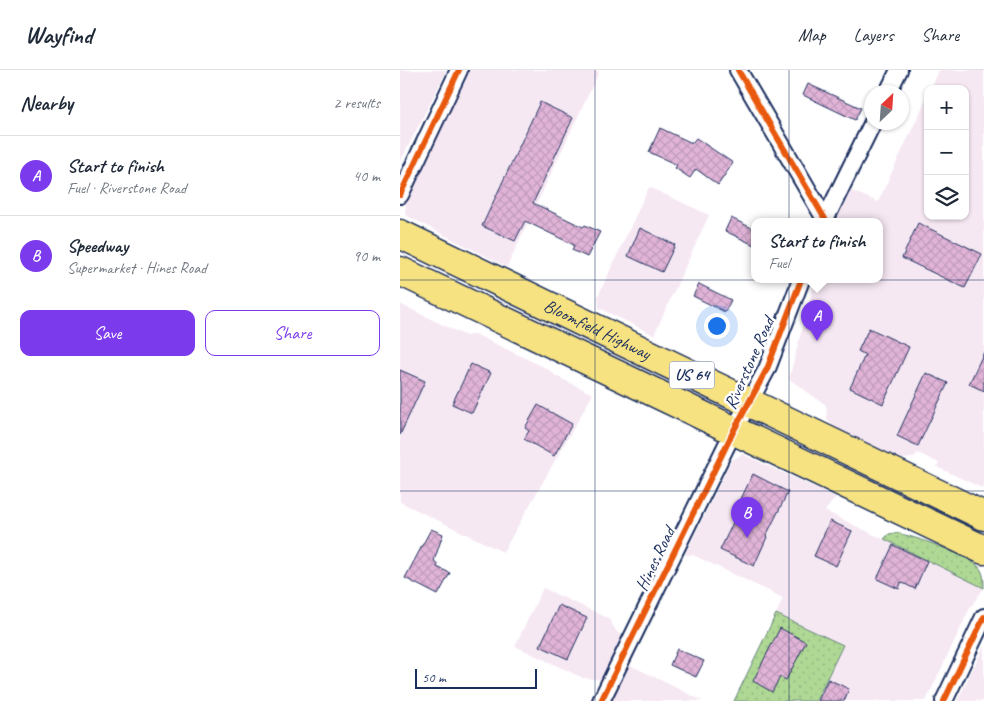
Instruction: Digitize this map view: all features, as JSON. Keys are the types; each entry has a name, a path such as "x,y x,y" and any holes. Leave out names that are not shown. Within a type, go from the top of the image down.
{"highway":[{"name":"Bloomfield Highway","path":"400,234 984,516"},
{"name":"Bloomfield Highway","path":"400,271 984,550"}],"street":[{"path":"400,195 459,70"},
{"path":"738,70 823,218"},
{"path":"892,85 899,70"},
{"path":"825,218 869,130"},
{"name":"Riverstone Road","path":"734,430 768,369 800,283"},
{"name":"Hines Road","path":"601,701 734,430"},
{"path":"944,701 984,617"}],"shaded area":[{"path":"400,70 447,70 400,162"},
{"path":"470,70 595,70 599,72 507,267 405,215 406,202"},
{"path":"939,70 984,70 984,489 937,467 939,463 918,453 913,458 902,459 835,427 827,419 826,405 789,379 814,283 883,283 883,218 836,218 850,190 878,202 924,104 924,220 969,220 969,85 933,85"},
{"path":"649,187 709,215 654,335 599,308 598,296"},
{"path":"400,304 466,336 475,334 548,369 556,376 593,394 503,552 400,502"},
{"path":"742,454 836,497 825,511 984,588 970,608 926,701 816,701 843,645 776,614 783,598 693,555 685,555 728,467 732,460"},
{"path":"543,588 608,618 617,632 623,636 602,680 583,678 515,646"},
{"path":"984,646 984,701 957,701"},
{"path":"630,665 703,701 611,701"}],"green space":[{"path":"896,533 939,546 971,561 981,571 984,579 984,588 884,539 889,534"},
{"path":"776,614 843,645 816,701 734,701"}],"building":[{"path":"808,84 861,108 855,120 803,95"},
{"path":"540,102 573,118 533,203 583,227 585,225 600,232 587,257 572,250 574,245 525,221 515,241 482,226"},
{"path":"660,128 692,143 696,138 733,163 718,185 696,169 690,178 675,168 677,165 649,152"},
{"path":"731,218 751,228 751,244 725,231"},
{"path":"918,223 982,254 965,288 902,258"},
{"path":"640,228 675,245 662,272 628,256"},
{"path":"699,284 731,300 725,312 693,296"},
{"path":"869,328 909,347 883,404 850,388 865,355 858,351"},
{"path":"984,352 984,391 969,384"},
{"path":"471,364 491,373 472,413 452,404"},
{"path":"400,370 425,381 400,435"},
{"path":"926,373 948,383 918,446 897,436"},
{"path":"538,405 572,424 554,456 524,439 529,431 525,428"},
{"path":"753,474 788,492 766,536 754,566 720,550 740,508 737,507"},
{"path":"830,521 852,531 836,566 814,556"},
{"path":"431,529 443,534 434,561 438,564 437,567 450,573 438,595 405,578"},
{"path":"893,545 927,561 915,589 901,582 899,589 877,579"},
{"path":"559,605 587,618 568,659 540,646"},
{"path":"780,628 806,642 786,680 780,677 772,692 753,681"},
{"path":"677,649 704,661 696,677 670,665"},
{"path":"828,679 849,689 844,701 818,701"}],"cycle path":[{"path":"400,195 459,70"},
{"path":"738,70 824,218"},
{"path":"601,701 734,430 767,369 800,283"},
{"path":"944,701 984,617"}],"place":[{"name":"Start to finish","path":"817,341"},
{"name":"Speedway","path":"747,538"}]}
